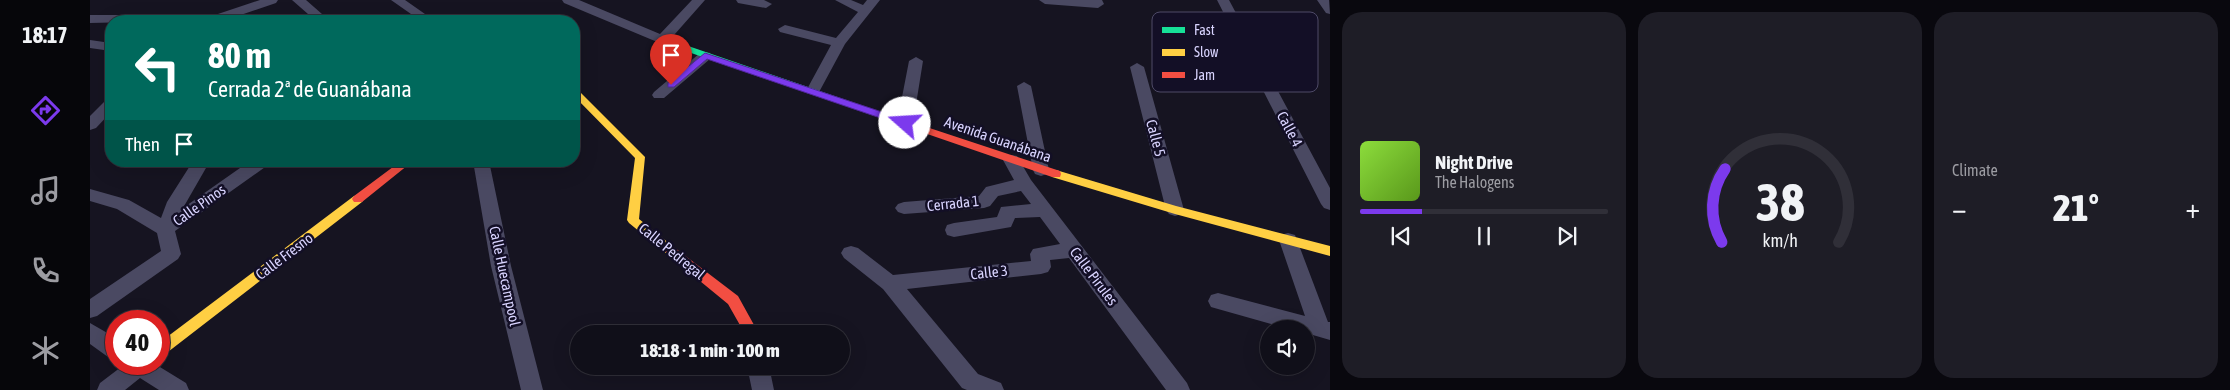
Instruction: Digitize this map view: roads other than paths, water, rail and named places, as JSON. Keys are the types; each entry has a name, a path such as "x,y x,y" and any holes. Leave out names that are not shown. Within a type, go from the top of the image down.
{"street":[{"path":"228,15 272,0"},
{"path":"298,0 317,15"},
{"path":"397,0 420,15"},
{"path":"568,0 662,40 699,0"},
{"path":"742,0 766,4"},
{"path":"841,0 871,5"},
{"path":"1044,0 1098,4 1096,0"},
{"name":"Calle 4","path":"1223,0 1229,12"},
{"path":"1324,0 1330,1"},
{"path":"1324,0 1330,10"},
{"path":"813,91 839,43 871,5"},
{"path":"90,19 105,19"},
{"path":"785,29 839,43"},
{"name":"Avenida Guanábana","path":"662,40 1042,170 1175,210 1330,251"},
{"path":"90,44 105,46"},
{"path":"659,95 705,56"},
{"path":"905,123 916,62"},
{"name":"Calle 5","path":"1137,67 1175,210"},
{"path":"1024,86 1042,170"},
{"name":"Calle 4","path":"1271,92 1330,204"},
{"name":"Calle Pedregal","path":"580,97 640,157 632,220 733,300 747,325"},
{"path":"90,125 105,109"},
{"name":"Calle Pirules","path":"1011,160 1025,184 1179,390"},
{"path":"90,195 124,204 165,229 176,202 198,167"},
{"name":"Calle Pinos","path":"90,310 171,254 165,229 253,167"},
{"name":"Calle Fresno","path":"170,343 400,167"},
{"name":"Calle Huecampool","path":"482,167 501,266 532,390"},
{"name":"Cerrada 1","path":"904,208 984,202 992,191 1025,184"},
{"path":"954,230 1005,222 1007,212 1046,210"},
{"path":"1288,240 1325,330"},
{"name":"Calle 3","path":"890,283 1041,267 1040,254 1074,250"},
{"path":"851,254 890,283 970,381 993,390"},
{"path":"1218,301 1325,330"},
{"path":"90,332 105,342"},
{"path":"108,390 126,375"},
{"path":"156,375 178,390"},
{"path":"760,375 763,390"}]}
